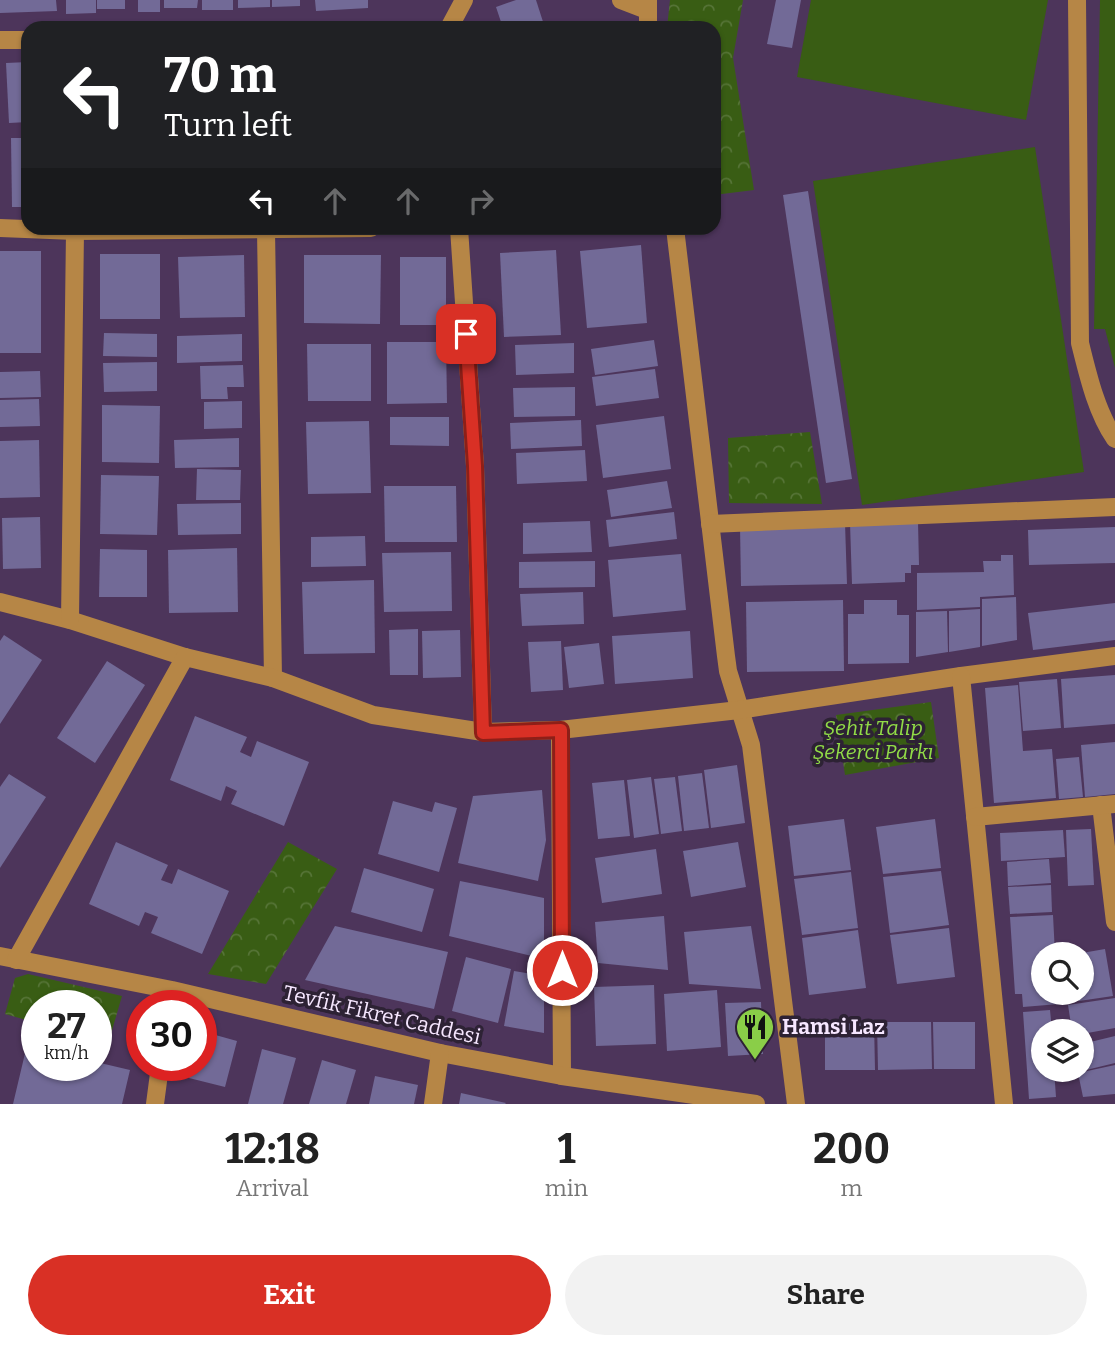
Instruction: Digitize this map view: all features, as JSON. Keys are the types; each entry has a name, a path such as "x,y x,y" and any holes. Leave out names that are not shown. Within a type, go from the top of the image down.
{"street":[{"path":"453,21 464,0"},
{"path":"621,0 648,13"},
{"path":"1077,0 1080,343 1091,384 1108,429 1115,439"},
{"path":"0,40 21,40"},
{"path":"0,228 21,229"},
{"path":"70,620 75,235"},
{"path":"266,235 273,678"},
{"path":"458,235 475,466 483,733"},
{"path":"677,235 728,671 751,746 796,1104"},
{"path":"710,524 1115,507"},
{"path":"0,602 70,620 185,657 273,678 373,715 483,733 561,730 739,710 1115,656"},
{"path":"8,958 185,657"},
{"path":"961,676 1004,1104"},
{"path":"561,730 562,1076"},
{"path":"975,817 1108,804 1115,922"},
{"name":"Tevfik Fikret Caddesi","path":"8,958 138,990"},
{"name":"Tevfik Fikret Caddesi","path":"217,1007 562,1076 756,1104"},
{"path":"433,1104 440,1053"},
{"path":"155,1104 158,1081"}],"green space":[{"path":"670,0 743,0 733,58 754,190 721,194 721,21 668,21"},
{"path":"811,0 1048,0 1026,120 797,77"},
{"path":"1100,0 1115,0 1115,368 1105,329 1094,329"},
{"path":"1035,147 1084,472 862,505 813,181"},
{"path":"810,432 822,504 729,503 728,438"},
{"name":"Şehit Talip Şekerci Parkı","path":"931,702 939,758 845,775 836,715"},
{"path":"288,842 337,869 266,984 208,974"},
{"path":"28,974 96,990 21,990 21,1018 5,1014 15,978"},
{"path":"112,994 122,996 112,1030"}],"building":[{"path":"0,0 56,0 57,11 0,13"},
{"path":"66,0 96,0 96,13 66,14"},
{"path":"97,0 125,0 125,9 97,9"},
{"path":"138,0 160,0 160,12 138,12"},
{"path":"164,0 198,0 197,8 164,8"},
{"path":"202,0 233,0 233,10 202,10"},
{"path":"238,0 270,0 270,7 238,8"},
{"path":"272,0 300,0 300,6 272,7"},
{"path":"315,0 368,0 368,8 316,11"},
{"path":"516,0 536,0 543,21 501,21 496,7"},
{"path":"776,0 801,0 792,48 767,44"},
{"path":"21,62 21,122 9,123 6,63"},
{"path":"11,138 21,138 21,207 12,207"},
{"path":"808,191 852,479 826,483 783,195"},
{"path":"641,245 647,323 587,328 580,251"},
{"path":"556,250 561,335 504,337 500,253"},
{"path":"0,251 41,251 41,353 0,353"},
{"path":"100,254 160,254 160,319 100,319"},
{"path":"244,255 245,317 180,318 178,257"},
{"path":"304,255 381,255 380,324 304,323"},
{"path":"400,257 446,257 446,325 400,325"},
{"path":"104,333 157,334 157,357 103,356"},
{"path":"242,334 242,361 177,363 177,336"},
{"path":"654,340 658,366 595,375 591,349"},
{"path":"387,342 446,342 447,403 387,404"},
{"path":"574,343 574,373 516,375 515,345"},
{"path":"307,344 371,344 371,401 308,401"},
{"path":"157,362 157,391 104,392 103,363"},
{"path":"243,365 244,387 227,387 228,399 201,399 200,366"},
{"path":"655,369 659,398 596,406 592,377"},
{"path":"40,371 41,397 0,398 0,372"},
{"path":"575,387 575,416 514,417 513,388"},
{"path":"39,399 40,426 0,427 0,400"},
{"path":"242,401 242,428 204,429 204,402"},
{"path":"102,405 160,406 159,463 102,462"},
{"path":"664,416 671,469 603,478 596,425"},
{"path":"390,417 449,417 449,446 390,445"},
{"path":"581,420 582,446 511,449 510,423"},
{"path":"369,421 371,493 308,494 306,422"},
{"path":"239,438 239,467 175,468 174,440"},
{"path":"39,440 40,497 0,498 0,441"},
{"path":"585,450 587,481 517,484 516,453"},
{"path":"197,469 241,470 240,500 196,500"},
{"path":"101,475 159,476 157,535 100,534"},
{"path":"667,481 672,508 611,517 607,490"},
{"path":"384,486 456,486 457,542 385,542"},
{"path":"241,503 241,534 178,535 177,504"},
{"path":"674,512 677,539 609,547 606,520"},
{"path":"40,517 41,568 3,569 2,518"},
{"path":"590,521 592,552 523,554 523,523"},
{"path":"918,522 919,565 911,565 911,573 905,573 905,582 852,584 850,523"},
{"path":"845,523 847,584 741,586 740,526"},
{"path":"1115,527 1115,563 1029,565 1028,530"},
{"path":"365,536 366,566 311,567 311,537"},
{"path":"237,548 238,612 169,613 168,550"},
{"path":"100,549 147,550 147,597 99,597"},
{"path":"451,552 452,611 384,612 382,553"},
{"path":"681,554 686,610 613,617 608,560"},
{"path":"1001,555 1013,555 1014,595 980,597 980,607 917,610 917,573 984,572 983,561 1001,561"},
{"path":"595,561 595,587 519,588 519,562"},
{"path":"374,580 375,653 304,654 302,582"},
{"path":"583,592 584,624 522,626 520,594"},
{"path":"1016,597 1017,640 982,646 982,599"},
{"path":"843,600 844,671 747,672 746,602"},
{"path":"864,600 897,600 897,615 909,615 909,663 848,664 848,614 864,614"},
{"path":"1115,603 1115,640 1033,650 1028,613"},
{"path":"980,609 980,647 949,652 949,611"},
{"path":"947,611 948,652 916,657 916,612"},
{"path":"418,629 418,675 390,675 389,630"},
{"path":"460,630 461,677 423,678 422,631"},
{"path":"690,631 693,678 615,684 612,636"},
{"path":"4,635 42,660 0,724 0,641"},
{"path":"561,641 563,690 531,692 528,642"},
{"path":"599,643 604,684 569,688 564,647"},
{"path":"107,661 145,685 95,763 57,738"},
{"path":"1115,675 1115,724 1064,728 1061,679"},
{"path":"1057,679 1061,728 1023,731 1019,682"},
{"path":"1018,685 1023,751 1052,749 1056,798 994,803 985,688"},
{"path":"195,716 247,737 240,752 251,757 257,741 309,762 284,826 231,804 237,791 226,786 221,801 170,780"},
{"path":"1115,742 1115,794 1085,797 1081,745"},
{"path":"1079,757 1083,797 1059,799 1056,759"},
{"path":"737,765 745,823 711,828 704,770"},
{"path":"702,773 709,828 684,831 678,776"},
{"path":"9,774 46,797 0,868 0,787"},
{"path":"651,777 659,834 634,838 627,780"},
{"path":"675,777 682,831 661,834 654,779"},
{"path":"624,780 630,836 598,839 592,783"},
{"path":"542,790 546,840 538,881 458,863 473,796"},
{"path":"393,801 432,812 435,802 457,808 439,872 378,854"},
{"path":"844,819 851,870 794,876 788,826"},
{"path":"935,819 941,868 883,874 876,827"},
{"path":"1091,829 1094,885 1068,886 1066,830"},
{"path":"1063,830 1065,857 1001,861 1000,833"},
{"path":"116,842 168,865 161,880 172,884 178,869 229,891 202,954 151,933 158,917 145,912 139,926 89,904"},
{"path":"738,842 746,887 691,897 683,851"},
{"path":"656,849 662,894 602,903 595,858"},
{"path":"1049,859 1051,883 1008,886 1007,862"},
{"path":"364,868 434,889 422,932 351,912"},
{"path":"941,871 949,925 890,933 883,877"},
{"path":"851,872 858,928 802,935 794,879"},
{"path":"460,881 544,898 544,959 449,936"},
{"path":"1051,885 1052,912 1010,914 1008,887"},
{"path":"1053,915 1054,942 1031,942 1031,1005 1047,1005 1023,1007 1022,994 1015,994 1010,917"},
{"path":"664,916 668,970 598,963 595,922"},
{"path":"335,926 448,952 434,1009 305,980"},
{"path":"751,926 761,989 689,984 684,932"},
{"path":"949,928 955,977 897,984 890,935"},
{"path":"858,930 866,988 809,995 802,938"},
{"path":"1105,949 1113,996 1094,999 1094,951"},
{"path":"466,957 511,969 498,1023 452,1011"},
{"path":"514,971 544,976 544,1033 504,1026"},
{"path":"654,985 656,1044 596,1046 594,987"},
{"path":"717,990 721,1047 667,1051 664,994"},
{"path":"1115,998 1115,1028 1094,1032 1094,1019 1070,1019 1068,1005 1094,1005 1094,1001"},
{"path":"761,1002 763,1054 728,1056 725,1003"},
{"path":"1050,1010 1051,1019 1031,1019 1031,1082 1055,1082 1056,1097 1029,1099 1023,1012"},
{"path":"874,1022 875,1070 825,1070 825,1023"},
{"path":"877,1022 931,1022 932,1069 878,1070"},
{"path":"933,1022 975,1022 975,1069 934,1069"},
{"path":"217,1035 237,1041 225,1087 201,1081 217,1081"},
{"path":"1115,1036 1115,1063 1094,1068 1094,1041"},
{"path":"262,1049 296,1058 283,1104 248,1104"},
{"path":"322,1060 356,1070 346,1104 309,1104"},
{"path":"1115,1065 1115,1094 1083,1097 1080,1082 1094,1082 1094,1070"},
{"path":"112,1066 126,1069 127,1081 122,1104 13,1104 21,1070 21,1081 112,1081"},
{"path":"375,1076 418,1085 414,1104 369,1104"},
{"path":"461,1093 506,1103 459,1104"}],"place":[{"name":"Hamsi Laz","path":"755,1061"}],"route":[{"path":"466,334 475,466 483,733 561,730 562,970"}]}
